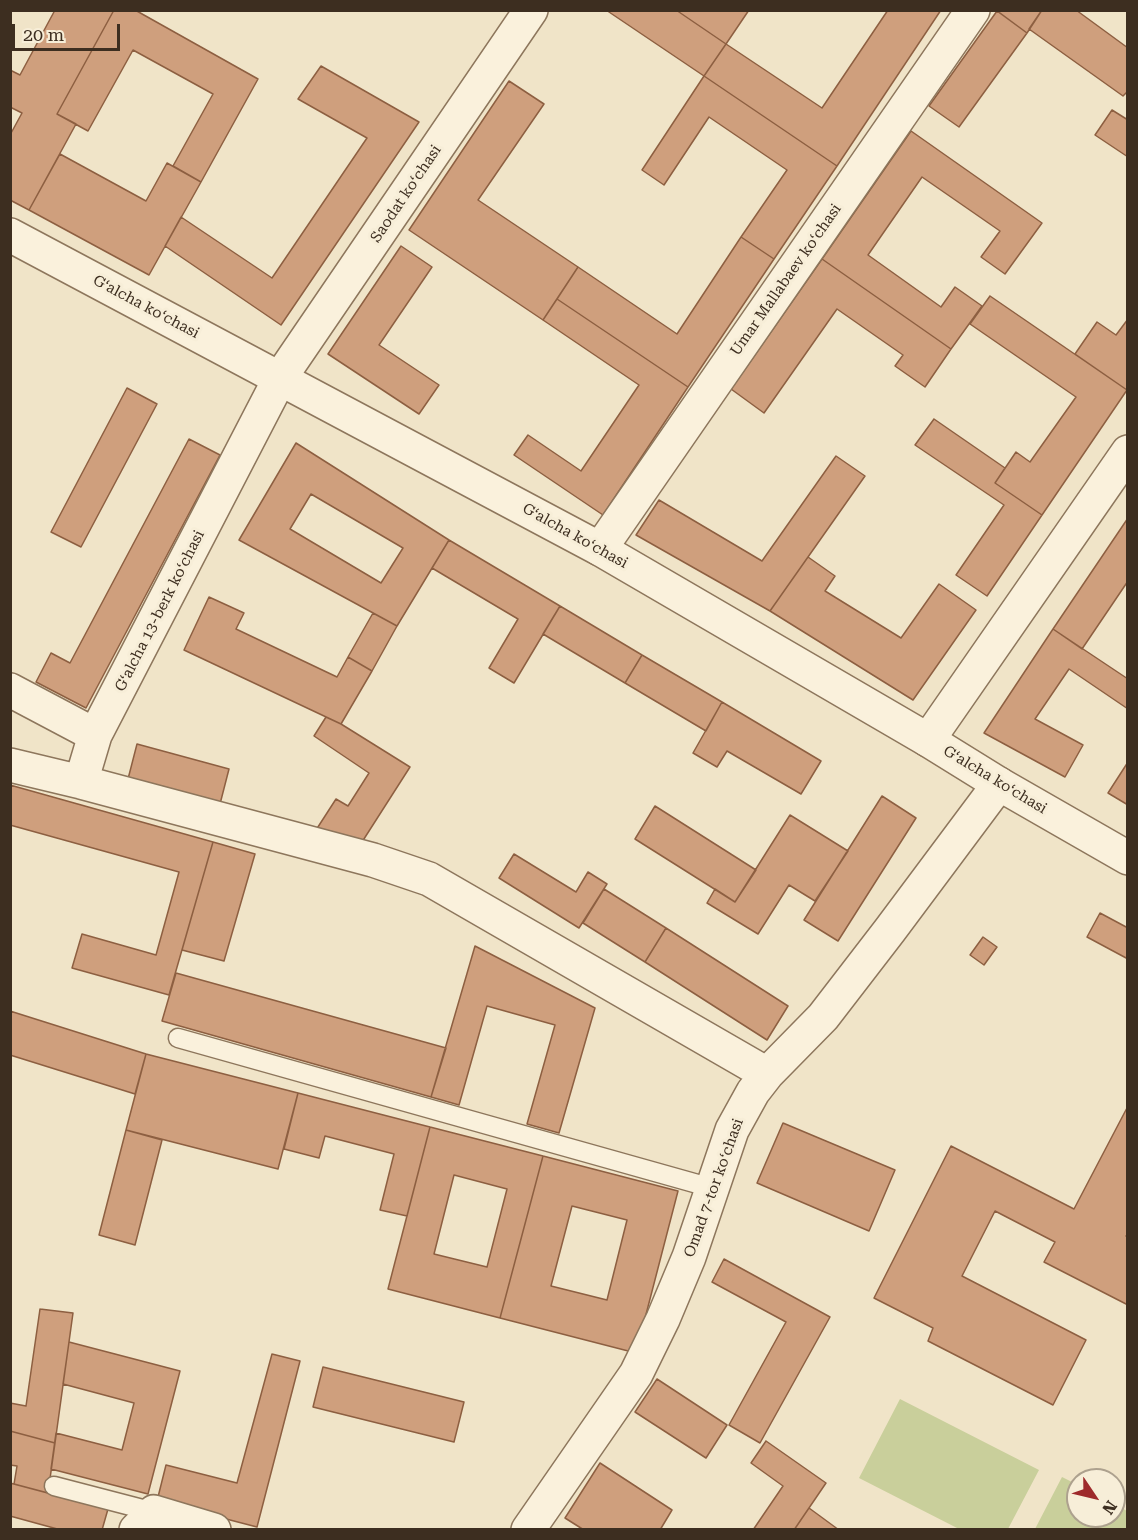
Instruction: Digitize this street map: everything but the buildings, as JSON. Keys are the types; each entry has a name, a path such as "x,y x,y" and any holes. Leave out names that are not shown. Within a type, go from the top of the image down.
{"street":[{"name":"Saodat koʻchasi","path":"280,378 531,10"},
{"name":"Umar Mallabaev koʻchasi","path":"600,549 973,10"},
{"name":"Gʻalcha koʻchasi","path":"10,235 600,549 1128,858"},
{"name":"Gʻalcha 13-berk koʻchasi","path":"81,782 95,735 280,378"},
{"path":"928,740 1128,452"},
{"path":"10,690 95,735"},
{"path":"10,765 373,860 429,879 767,1074"},
{"name":"Omad 7-tor koʻchasi","path":"534,1528 636,1374 663,1319 689,1257 732,1130 753,1092 767,1074 822,1017 999,784"},
{"path":"145,1521 214,1530"}],"lane":[{"path":"178,1038 712,1188"},
{"path":"54,1486 145,1521"}],"green space":[{"path":"900,1399 1039,1470 1008,1529 959,1529 859,1478"},
{"path":"1062,1477 1066,1479 1066,1528 1126,1528 1127,1511 1127,1529 1035,1529"}]}
